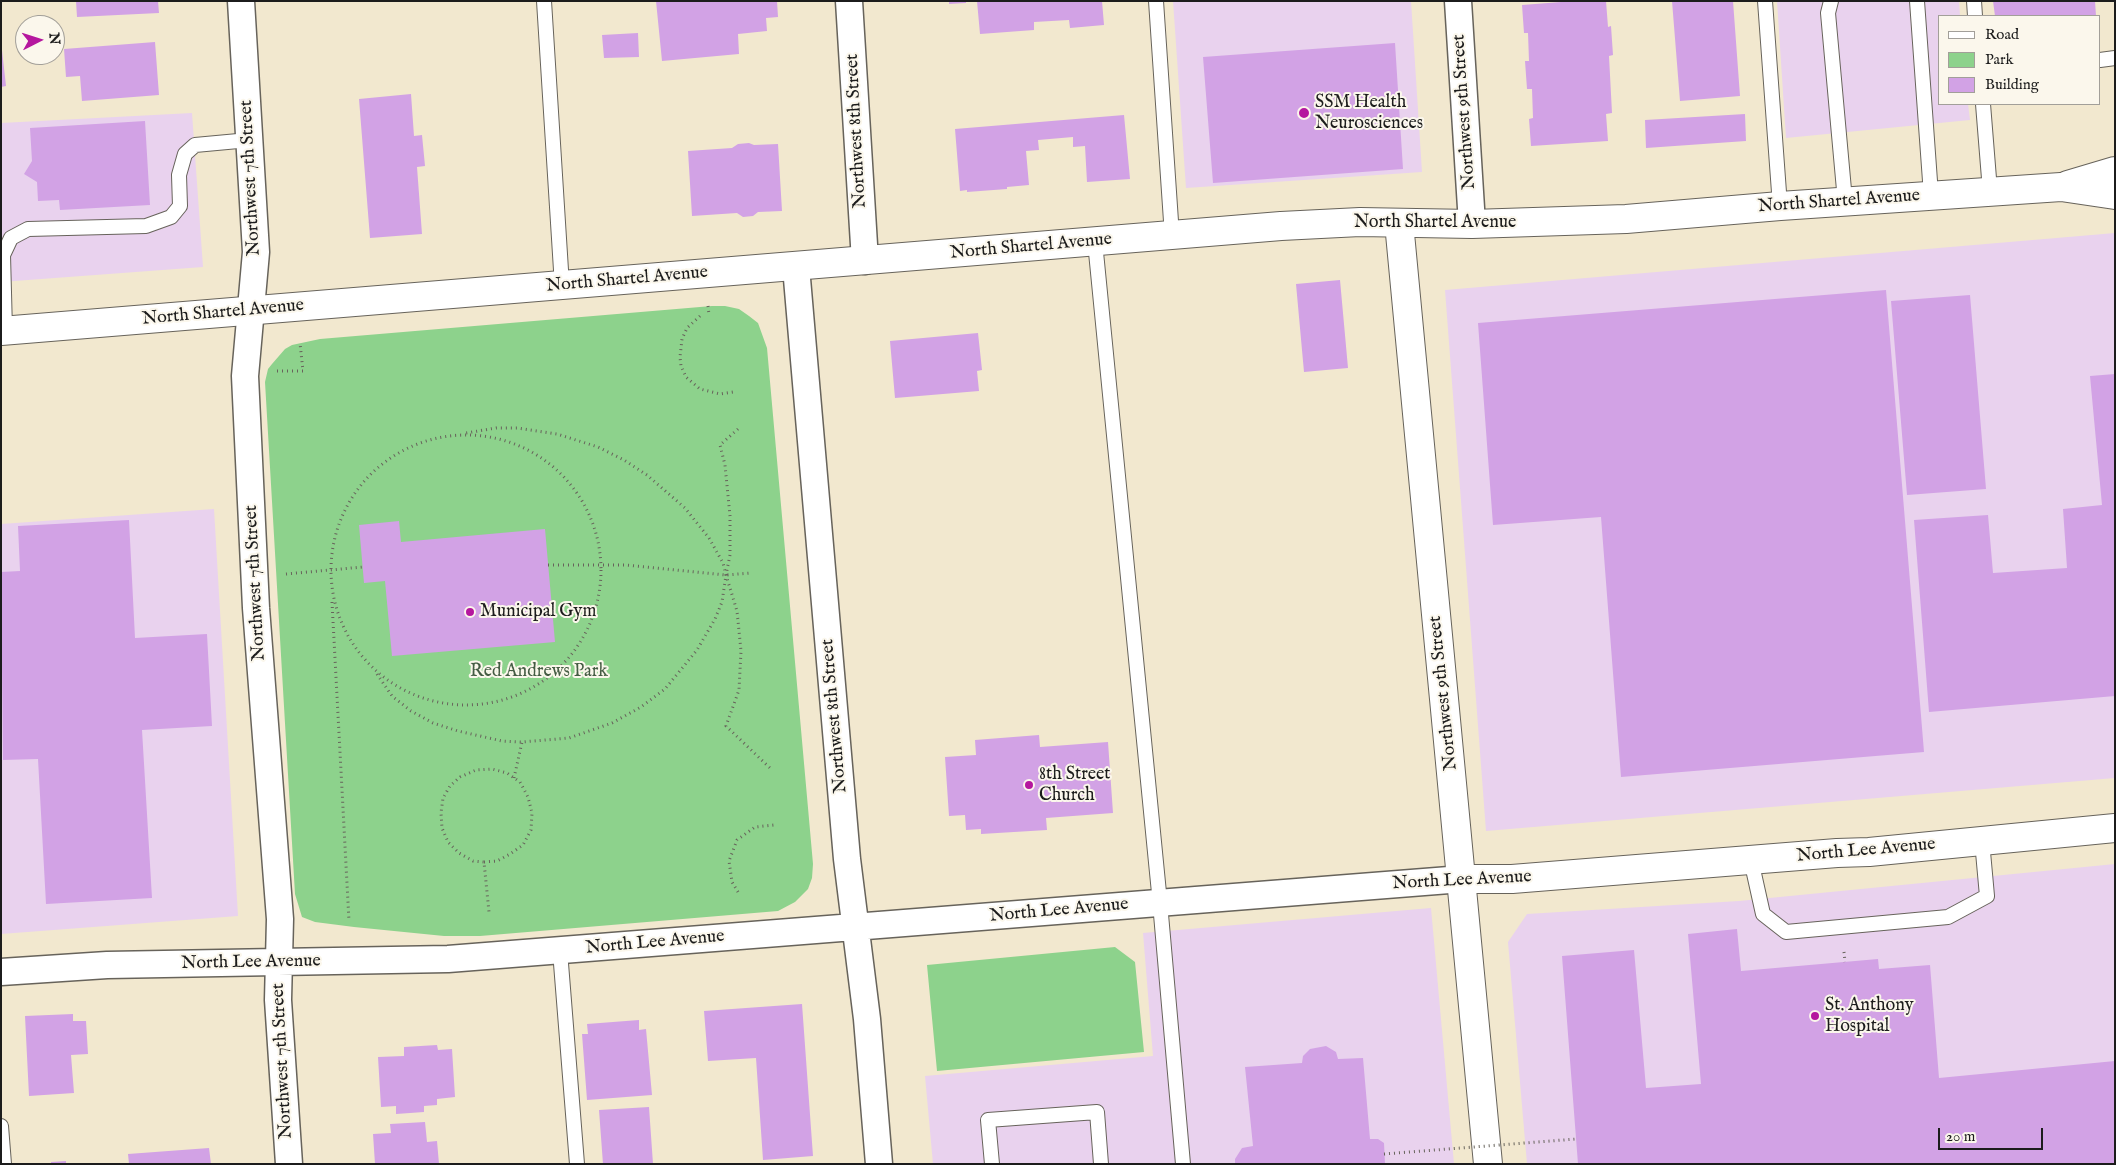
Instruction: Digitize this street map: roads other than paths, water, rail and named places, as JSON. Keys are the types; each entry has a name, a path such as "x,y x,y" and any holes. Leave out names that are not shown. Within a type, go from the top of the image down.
{"street":[{"name":"Northwest 7th Street","path":"241,1 256,252 246,371 256,608 280,919 278,1000 289,1164"},
{"name":"Northwest 8th Street","path":"849,1 864,261"},
{"name":"Northwest 9th Street","path":"1458,1 1472,224"},
{"name":"North Shartel Avenue","path":"2061,187 2115,170"},
{"name":"North Shartel Avenue","path":"3,331 1301,225 1472,224 1626,219 1845,201 2061,187 2115,195"},
{"name":"Northwest 9th Street","path":"1399,223 1488,1164"},
{"name":"Northwest 8th Street","path":"796,267 847,859 866,1019 879,1164"},
{"name":"North Lee Avenue","path":"1,972 107,965 448,959 1462,879 1512,879 1982,841 2115,828"}],"lane":[{"path":"544,1 562,286"},
{"path":"1156,1 1172,236"},
{"path":"1765,1 1780,206"},
{"path":"1831,1 1828,13 1845,201"},
{"path":"1917,1 1931,195"},
{"path":"1974,1 1975,15"},
{"path":"2101,60 2115,58"},
{"path":"1983,105 1990,191"},
{"path":"3,331 3,256 10,238 28,229 146,226 171,217 180,206 179,175 185,154 195,145 249,140"},
{"path":"1095,242 1160,903 1183,1164"},
{"path":"1751,860 1762,914 1786,932 1948,917 1987,896 1982,841"},
{"path":"560,950 577,1164"},
{"path":"992,1164 988,1120 1097,1112 1101,1164"},
{"path":"1,1126 4,1164"}],"place":[{"name":"SSM Health Neurosciences","path":"1304,113"},
{"name":"Municipal Gym","path":"470,612"},
{"name":"8th Street Church","path":"1029,785"},
{"name":"St. Anthony Hospital","path":"1815,1016"}],"park label":[{"name":"Red Andrews Park","path":"539,672"}]}
